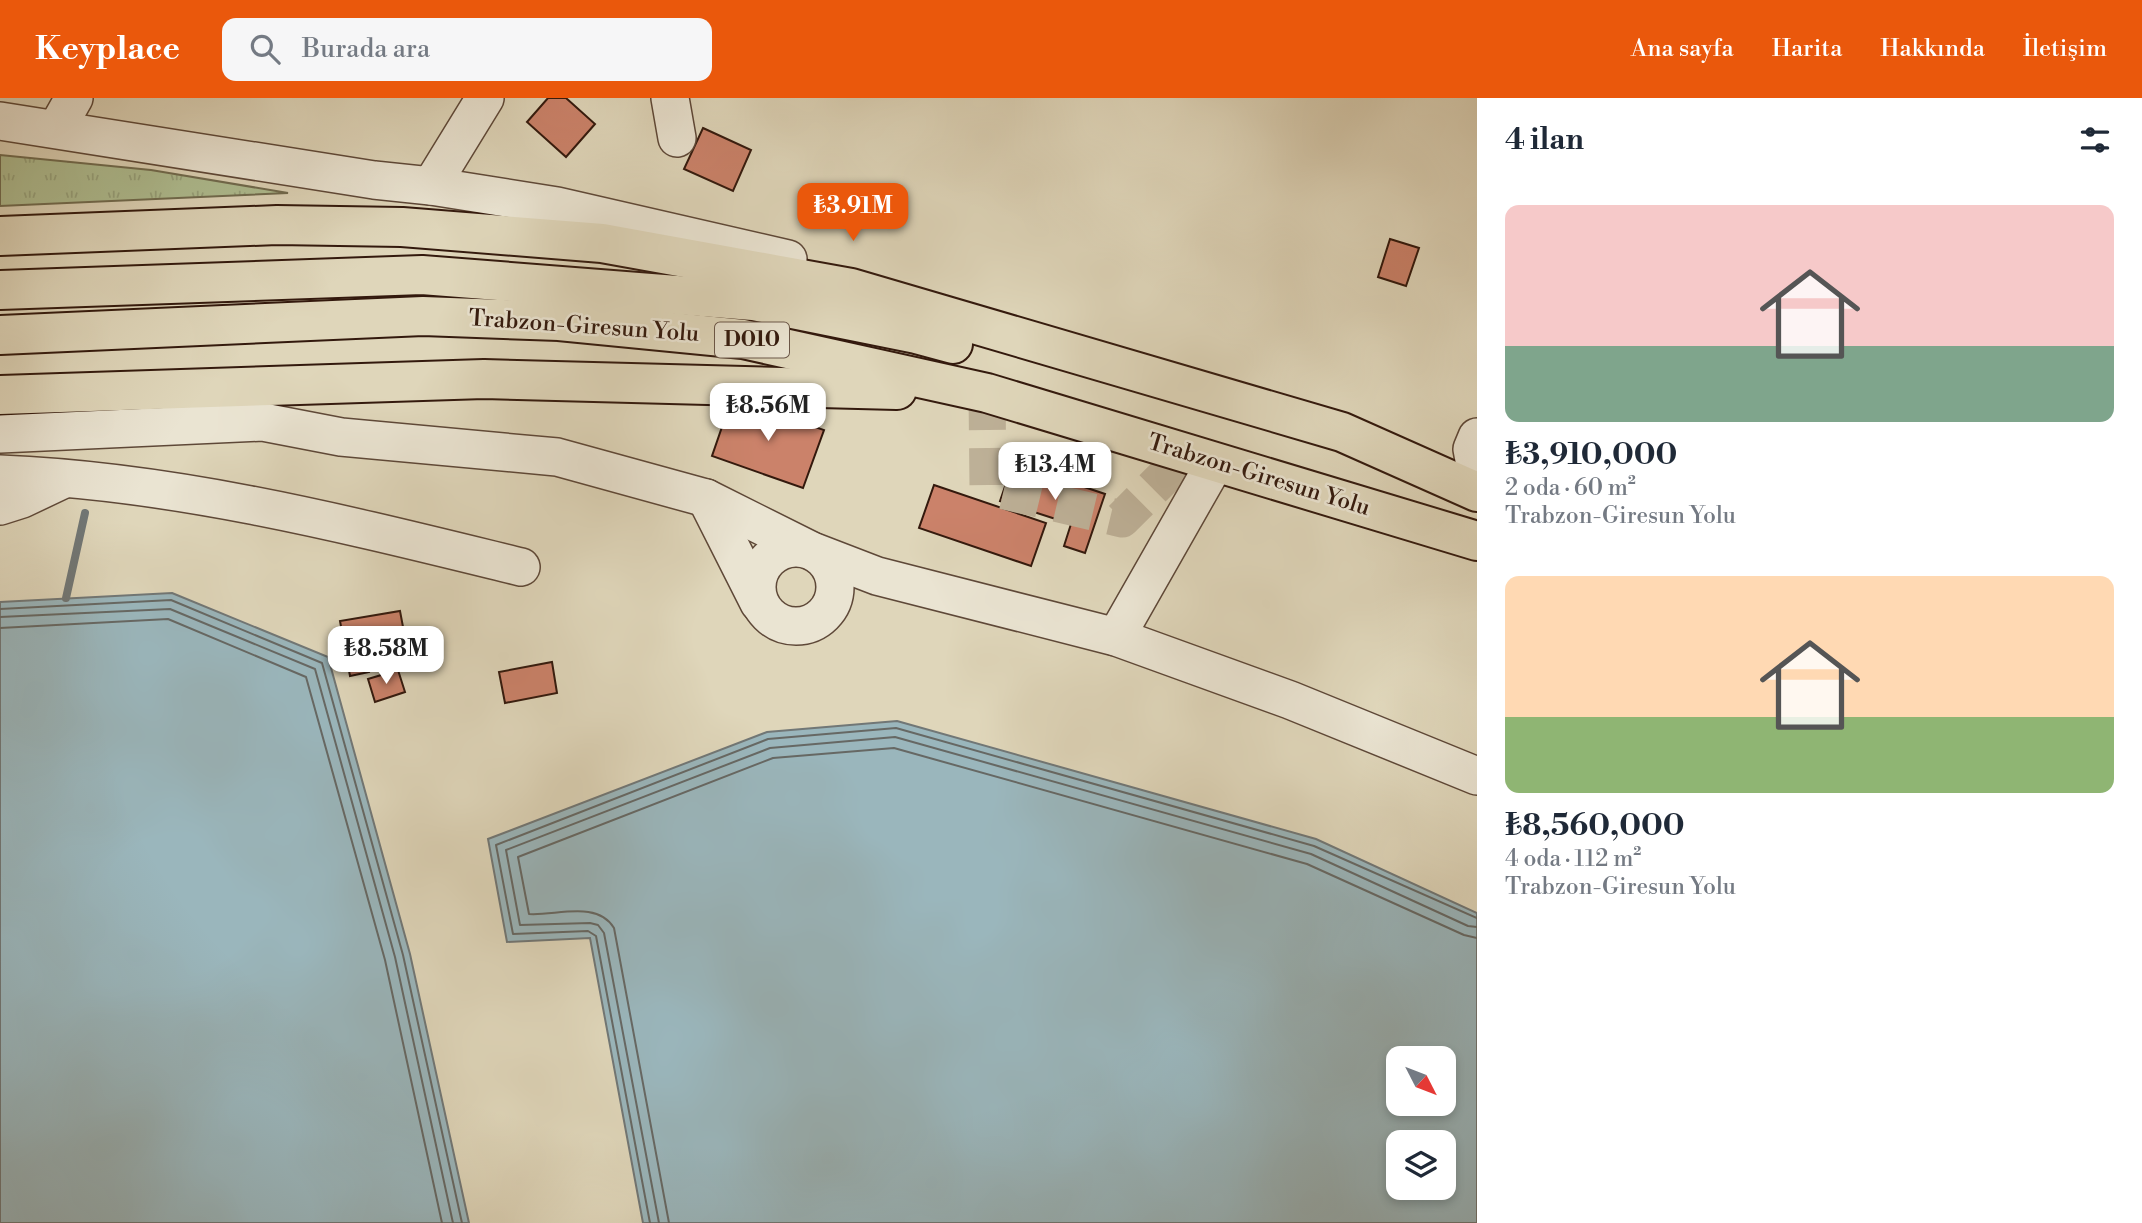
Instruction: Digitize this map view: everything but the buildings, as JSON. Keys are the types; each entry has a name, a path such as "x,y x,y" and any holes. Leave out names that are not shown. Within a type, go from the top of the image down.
{"highway":[{"path":"0,236 277,225 402,227 602,243 851,288 1342,432 1477,492"},
{"name":"Trabzon-Giresun Yolu","path":"0,290 422,275 753,301 928,337 1477,492"},
{"name":"Trabzon-Giresun Yolu","path":"0,335 423,316 559,321 743,338 987,393 1477,541"},
{"path":"0,395 484,379 987,393"}],"street":[{"path":"431,186 485,98"},
{"path":"670,98 677,138"},
{"path":"6,120 65,113 374,180 557,206 871,277 1194,381 1245,404"},
{"path":"0,434 263,422 341,438 557,457 706,498 812,551 828,564 835,583 832,604 826,612"},
{"path":"1477,437 1472,449 1477,476"},
{"path":"1116,637 1215,463"},
{"path":"0,474 69,477 234,500 521,567"},
{"path":"0,506 69,477"},
{"path":"706,498 760,603 767,615 778,622 790,626 804,626 816,621 877,576"},
{"path":"760,603 757,583 764,563 781,550 802,548 877,576 1116,637 1290,700 1477,776"}],"green space":[{"path":"0,155 151,170 288,193 0,206"}],"water":[{"path":"172,593 328,657 410,954 469,1223 0,1223 0,602"},
{"path":"897,721 1316,839 1477,913 1477,1223 643,1223 590,938 507,942 488,839 767,732"}],"waterway":[{"path":"66,598 85,513"}],"tunnel":[{"path":"987,393 988,487 1122,519 1187,454"}]}
